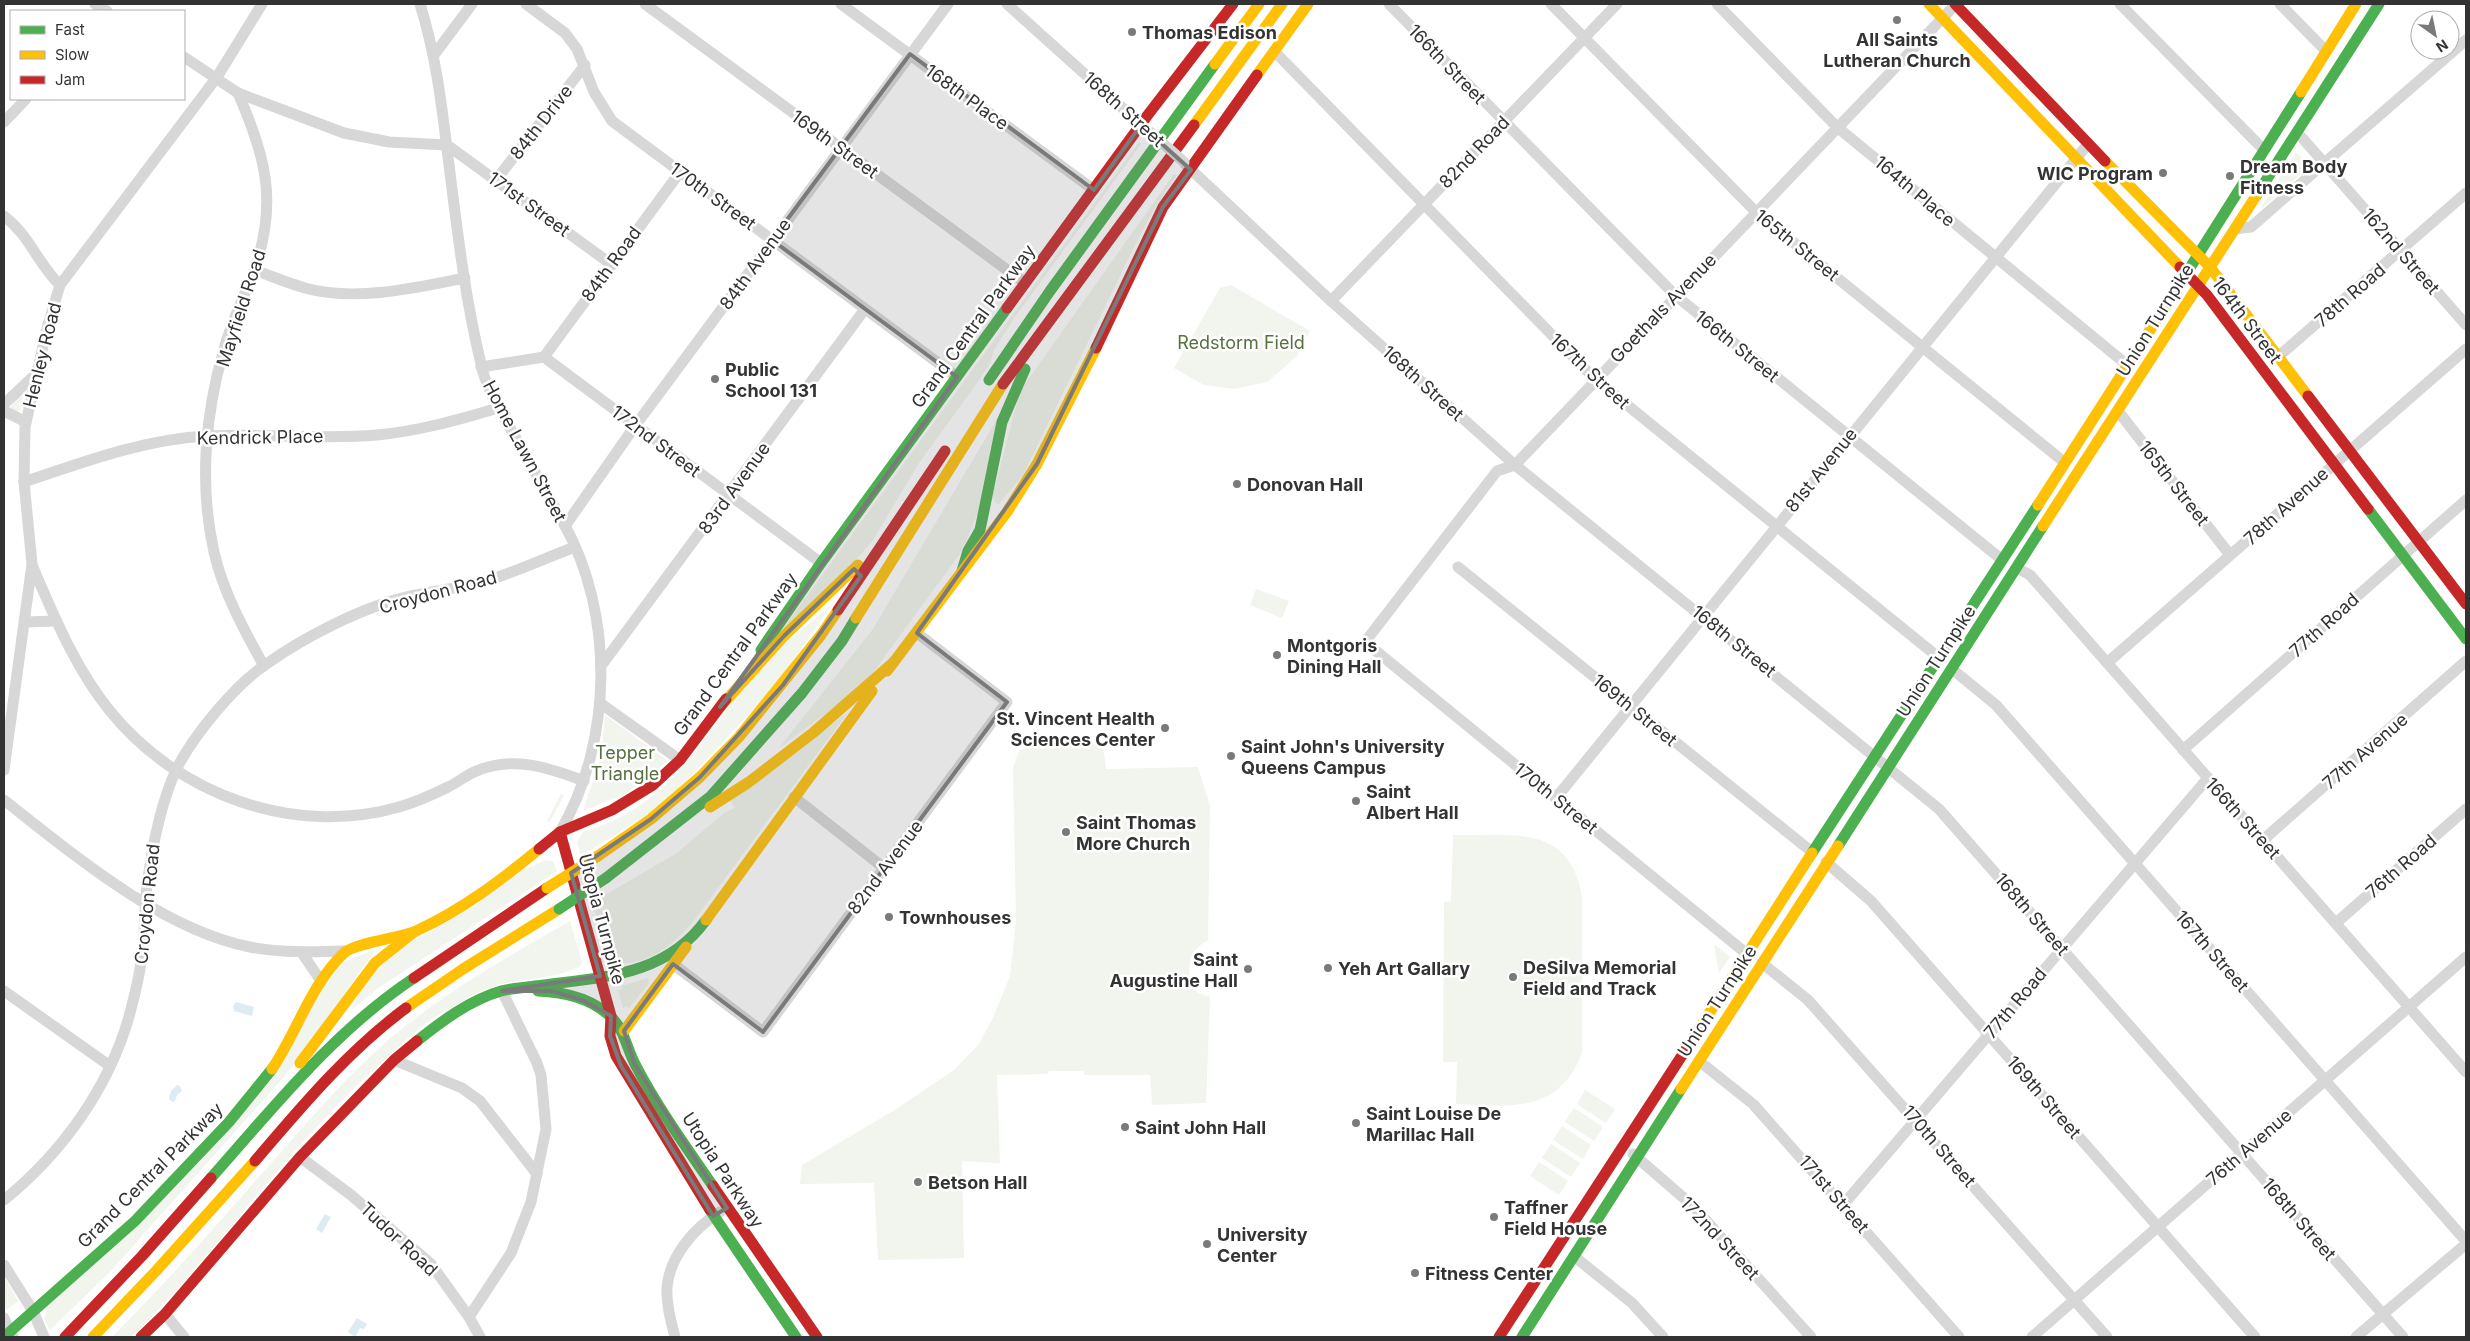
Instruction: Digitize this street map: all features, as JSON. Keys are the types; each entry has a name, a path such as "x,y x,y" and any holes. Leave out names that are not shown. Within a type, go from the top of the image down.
{"main road":[{"name":"Grand Central Parkway","path":"9,1335 32,1311 134,1221 229,1122 267,1076 321,981 345,951 414,932 455,910 494,886 560,832 620,805 653,785 680,760 720,708 821,563 1025,283 1094,190 1146,129 1233,4"},
{"path":"981,393 1050,291 1259,4"},
{"path":"93,1337 196,1227 326,1079 371,1036 455,974 606,878 711,796 755,749 842,641 1009,374 1043,331 1282,4"},
{"path":"624,1031 794,797 1008,512 1038,464 1071,400 1163,207 1188,166 1308,4"},
{"name":"164th Street","path":"1930,4 2198,285 2466,639"},
{"name":"164th Street","path":"1955,4 2088,144 2210,267 2466,604"},
{"name":"Union Turnpike","path":"1498,1337 1560,1246 2187,272 2356,4"},
{"name":"Union Turnpike","path":"1522,1337 2379,4"},
{"path":"962,571 968,551 980,530 1002,422 1043,331"},
{"path":"64,1337 180,1214 303,1074 352,1026 411,980 652,819 700,777 739,737 821,635 952,439"},
{"path":"720,708 784,636 887,535"},
{"path":"663,835 740,788 863,693 894,662"},
{"name":"Utopia Turnpike","path":"560,832 611,1016"},
{"path":"180,1214 303,1059 375,963 414,932"},
{"path":"141,1337 165,1314 300,1157 394,1060 426,1034 475,1001 502,991 633,972 662,959 693,938"},
{"path":"502,991 552,991 582,1000 611,1016"},
{"name":"Utopia Parkway","path":"611,1016 624,1031 628,1050 635,1065 727,1208 817,1337"},
{"name":"Utopia Parkway","path":"611,1016 610,1036 621,1066 713,1216 796,1337"}],"street":[{"name":"Henley Road","path":"4,770 32,564 24,482 26,422 60,284 217,77 262,4"},
{"name":"Home Lawn Street","path":"420,4 434,55 465,278 481,367 498,408 575,547 592,604 601,666 600,703 594,744 584,781 560,832"},
{"path":"434,55 472,4"},
{"name":"170th Street","path":"526,4 565,33 585,65 594,92 612,121 957,377"},
{"name":"169th Street","path":"645,4 1025,283"},
{"name":"168th Place","path":"841,4 1094,190"},
{"name":"84th Avenue","path":"565,526 635,426 948,4"},
{"name":"168th Street","path":"1007,4 1188,166 1331,301 1514,465 1703,616 1939,809 2403,1337"},
{"name":"166th Street","path":"1389,4 1675,295 2001,559"},
{"name":"165th Street","path":"1551,4 1756,212 2064,462"},
{"name":"82nd Road","path":"1331,301 1617,4"},
{"name":"164th Place","path":"1717,4 1837,127 2126,364"},
{"name":"Goethals Avenue","path":"1365,642 1497,471 1514,465 1955,4"},
{"path":"2120,4 2264,150"},
{"path":"2280,4 2326,51"},
{"path":"2235,229 2251,227 2466,40"},
{"name":"167th Street","path":"1274,51 1595,379 1938,657"},
{"path":"185,58 217,77 238,93 344,133 389,142 447,145"},
{"name":"84th Drive","path":"496,180 585,65"},
{"name":"Mayfield Road","path":"238,93 258,142 268,187 266,230 254,270 224,349 206,436 205,482 214,551 222,577 245,633 264,666"},
{"path":"4,122 25,100"},
{"name":"162nd Street","path":"2297,132 2466,325"},
{"name":"81st Avenue","path":"1556,798 1994,257 2088,144"},
{"name":"171st Street","path":"447,145 611,264"},
{"name":"84th Road","path":"544,356 680,172"},
{"name":"78th Road","path":"2279,356 2466,193"},
{"path":"4,216 23,233 48,273 60,284"},
{"path":"254,270 307,288 358,294 405,290 465,278"},
{"name":"83rd Avenue","path":"601,666 865,309"},
{"name":"78th Avenue","path":"2107,663 2466,349"},
{"path":"481,367 544,356"},
{"name":"172nd Street","path":"544,356 635,426 821,563"},
{"path":"4,404 37,373"},
{"name":"Kendrick Place","path":"24,482 92,458 149,445 206,436 298,437 377,435 442,426 498,408"},
{"name":"165th Street","path":"2118,411 2230,555"},
{"path":"4,412 26,422"},
{"name":"77th Road","path":"2183,750 2466,500"},
{"name":"Croydon Road","path":"4,1200 33,1176 76,1126 110,1066 130,1013 141,963 154,836 176,770 215,714 239,687 264,666 317,633 360,614 409,596 438,592 494,578 575,547"},
{"path":"32,564 56,621 79,668 110,712 143,744 176,770 218,794 242,804 277,813 326,817 356,815 399,807 449,787 473,772 500,764 543,766 584,781"},
{"name":"169th Street","path":"1458,567 1812,852"},
{"name":"166th Street","path":"2017,568 2030,575 2466,1072"},
{"path":"25,622 56,621"},
{"name":"82nd Avenue","path":"673,964 763,1032 1007,702 917,633"},
{"name":"170th Street","path":"1365,642 1747,954"},
{"name":"77th Avenue","path":"2263,840 2466,661"},
{"name":"167th Street","path":"1952,669 1996,705 2466,1242"},
{"path":"600,703 680,760"},
{"name":"77th Road","path":"1843,1205 2134,862 2208,778"},
{"path":"794,797 884,868"},
{"path":"4,800 70,852 183,924 220,939 270,950 302,953 345,951"},
{"name":"76th Road","path":"2336,923 2466,808"},
{"name":"169th Street","path":"1826,862 1871,901 2255,1337"},
{"path":"302,953 321,981"},
{"name":"76th Avenue","path":"2032,1337 2466,958"},
{"name":"170th Street","path":"1762,963 1808,1000 2107,1337"},
{"path":"4,991 110,1066"},
{"path":"469,1317 511,1253 531,1202 546,1129 541,1075 502,991"},
{"path":"394,1060 462,1088 480,1101 536,1174"},
{"name":"171st Street","path":"1699,1061 1753,1104 1959,1337"},
{"name":"172nd Street","path":"1622,1147 1694,1206 1810,1337"},
{"name":"Tudor Road","path":"300,1157 351,1195 431,1264 469,1317 480,1337"},
{"path":"675,1337 668,1309 667,1287 674,1262 693,1233 713,1216 727,1208"},
{"path":"2356,1337 2466,1242"},
{"path":"1575,1257 1632,1303 1662,1337"},
{"path":"4,1266 32,1311 44,1337"},
{"path":"165,1314 184,1337"},
{"path":"4,1318 9,1335"}],"highlighted area":[{"path":"910,54 1094,190 1141,125 1191,170 1163,207 1037,464 917,633 1007,702 763,1032 673,964 624,1031 635,1065 727,1208 713,1216 621,1066 610,1036 611,1016 582,1000 551,991 502,991 600,976 571,873 651,819 700,777 783,685 861,576 854,569 784,636 720,707 957,377 772,240"}],"green space":[{"path":"1139,142 1141,144 1015,317 994,350 991,361 980,379 919,463 873,540 850,567 771,645"},
{"path":"2296,152 2310,166 2259,211"},
{"path":"1174,174 1177,175 1156,206 1139,237 1023,475 998,505 992,498 1020,391"},
{"name":"Redstorm Field","path":"1231,285 1310,331 1297,356 1267,382 1234,389 1204,385 1174,368 1220,288"},
{"path":"20,395 23,397 20,410 16,412 11,410 10,407"},
{"path":"1000,414 982,503 962,551 863,686 779,748 873,629"},
{"path":"1256,589 1289,601 1282,618 1250,605"},
{"path":"833,603 774,688 662,806 581,856 577,842 583,832 615,820 641,805 663,787 701,744 757,671 784,644"},
{"path":"848,712 692,923 677,939 651,957 620,963 605,947 594,906 595,901 677,853 724,813 735,808 730,801"},
{"name":"Tepper Triangle","path":"605,715 668,761 627,793 583,811 601,756"},
{"path":"1103,744 1106,769 1198,767 1210,806 1208,940 1201,944 1191,957 1189,982 1197,992 1210,997 1206,1103 1152,1105 1150,1075 1084,1075 1084,1071 1049,1071 1048,1074 997,1075 1000,1163 962,1161 964,1258 878,1260 874,1183 800,1184 802,1165 893,1111 954,1070 978,1045 992,1020 1010,976 1016,921 1013,768 1019,751 1031,746"},
{"path":"561,794 564,796 549,823 547,821"},
{"name":"DeSilva Memorial Field and Track","path":"1453,835 1496,835 1535,839 1551,845 1565,856 1576,873 1582,897 1582,1053 1572,1073 1560,1087 1547,1096 1531,1102 1496,1106 1456,1104 1457,1062 1443,1062 1444,902 1451,901"},
{"path":"545,860 553,861 557,871 380,987 351,1010 367,977 408,944 475,906 525,867 527,869"},
{"path":"570,921 582,962 579,967 551,976 502,984 486,989 455,1005 424,1025 346,1097 314,1130 164,1304 132,1337 112,1337 194,1251 321,1106 395,1034 442,998"},
{"path":"1714,944 1730,957 1719,973"},
{"path":"376,949 303,1053 282,1079 109,1273 50,1330 44,1319 46,1312 44,1308 204,1157 328,981 344,962"},
{"path":"648,978 649,983 629,1008 626,1006 623,1008 618,990 622,990 621,986"},
{"path":"1585,1090 1615,1109 1606,1123 1577,1104"},
{"path":"1574,1108 1603,1127 1594,1141 1565,1122"},
{"path":"1562,1126 1591,1145 1583,1159 1553,1140"},
{"path":"1551,1144 1580,1163 1571,1177 1542,1158"},
{"path":"1539,1162 1568,1181 1559,1195 1530,1176"},
{"path":"4,1276 18,1301 7,1310 4,1305"}],"shaded area":[{"path":"236,1002 254,1007 252,1016 234,1011 233,1006"},
{"path":"177,1085 180,1086 182,1091 177,1095 175,1101 172,1102 169,1099 171,1091"},
{"path":"325,1214 331,1217 322,1233 316,1229"},
{"path":"357,1318 367,1324 364,1329 360,1328 355,1337 348,1332"}],"traffic: fast":[{"path":"2256,196 2379,4"},
{"path":"989,380 1050,291 1215,64"},
{"path":"2186,274 2301,92"},
{"path":"761,650 821,563 1007,308"},
{"path":"962,571 968,551 980,530 1002,422 1025,369"},
{"path":"1812,853 2038,505"},
{"path":"2368,509 2466,639"},
{"path":"1838,846 2043,526"},
{"path":"606,878 711,796 802,693 842,641 856,618"},
{"path":"559,909 606,878"},
{"path":"417,1041 467,1006 501,991 606,976 650,964 671,954 689,939 706,920"},
{"path":"211,1178 282,1097 331,1046 385,999 414,978"},
{"path":"538,991 568,995 587,1001 612,1018 620,1029 633,1060 654,1097 713,1186"},
{"path":"4,1337 135,1221 229,1122 272,1069"},
{"path":"1522,1337 1681,1089"},
{"path":"710,1210 796,1337"}],"traffic: slow":[{"path":"1215,64 1259,4"},
{"path":"1194,125 1282,4"},
{"path":"1257,75 1308,4"},
{"path":"1929,4 2180,267"},
{"path":"2301,92 2356,4"},
{"path":"2105,161 2210,267 2308,396"},
{"path":"2043,526 2256,196"},
{"path":"2038,505 2186,274"},
{"path":"887,671 1007,512 1037,464 1096,348"},
{"path":"856,618 1003,384"},
{"path":"720,707 784,636 858,565"},
{"path":"598,856 651,819 700,777 739,737 821,635 838,610"},
{"path":"710,807 749,782 814,732 894,662"},
{"path":"706,920 872,691"},
{"path":"1681,1089 1838,846"},
{"path":"272,1069 322,979 344,953 349,949 367,943 409,934 433,923 480,894 539,849"},
{"path":"1694,1037 1812,853"},
{"path":"547,888 598,856"},
{"path":"406,1008 463,969 559,909"},
{"path":"300,1063 375,963 414,932"},
{"path":"624,1031 686,947"},
{"path":"93,1337 156,1271 255,1161"}],"traffic: jam":[{"path":"1007,308 1147,116 1233,4"},
{"path":"1955,4 2105,161"},
{"path":"1096,348 1163,207 1257,75"},
{"path":"1003,384 1194,125"},
{"path":"2180,267 2207,295 2368,509"},
{"path":"2308,396 2466,604"},
{"path":"838,610 945,451"},
{"path":"539,849 560,832 612,810 653,785 680,760 726,699"},
{"path":"560,832 611,1016 610,1036 616,1056 710,1210"},
{"path":"414,978 547,888"},
{"path":"255,1161 326,1080 365,1042 406,1008"},
{"path":"1499,1337 1694,1037"},
{"path":"141,1337 165,1314 300,1157 394,1060 417,1041"},
{"path":"65,1337 142,1256 211,1178"},
{"path":"713,1186 817,1337"}],"place":[{"name":"All Saints Lutheran Church","path":"1897,20"},
{"name":"Thomas Edison","path":"1132,32"},
{"name":"WIC Program","path":"2163,173"},
{"name":"Dream Body Fitness","path":"2230,176"},
{"name":"Public School 131","path":"715,379"},
{"name":"Donovan Hall","path":"1237,484"},
{"name":"Montgoris Dining Hall","path":"1277,655"},
{"name":"St. Vincent Health Sciences Center","path":"1165,728"},
{"name":"Saint John's University Queens Campus","path":"1231,756"},
{"name":"Saint Albert Hall","path":"1356,801"},
{"name":"Saint Thomas More Church","path":"1066,832"},
{"name":"Townhouses","path":"889,917"},
{"name":"Yeh Art Gallary","path":"1328,968"},
{"name":"Saint Augustine Hall","path":"1248,969"},
{"name":"DeSilva Memorial Field and Track","path":"1513,977"},
{"name":"Saint Louise De Marillac Hall","path":"1356,1123"},
{"name":"Saint John Hall","path":"1125,1127"},
{"name":"Betson Hall","path":"918,1182"},
{"name":"Taffner Field House","path":"1494,1217"},
{"name":"University Center","path":"1207,1244"},
{"name":"Fitness Center","path":"1415,1273"}]}
